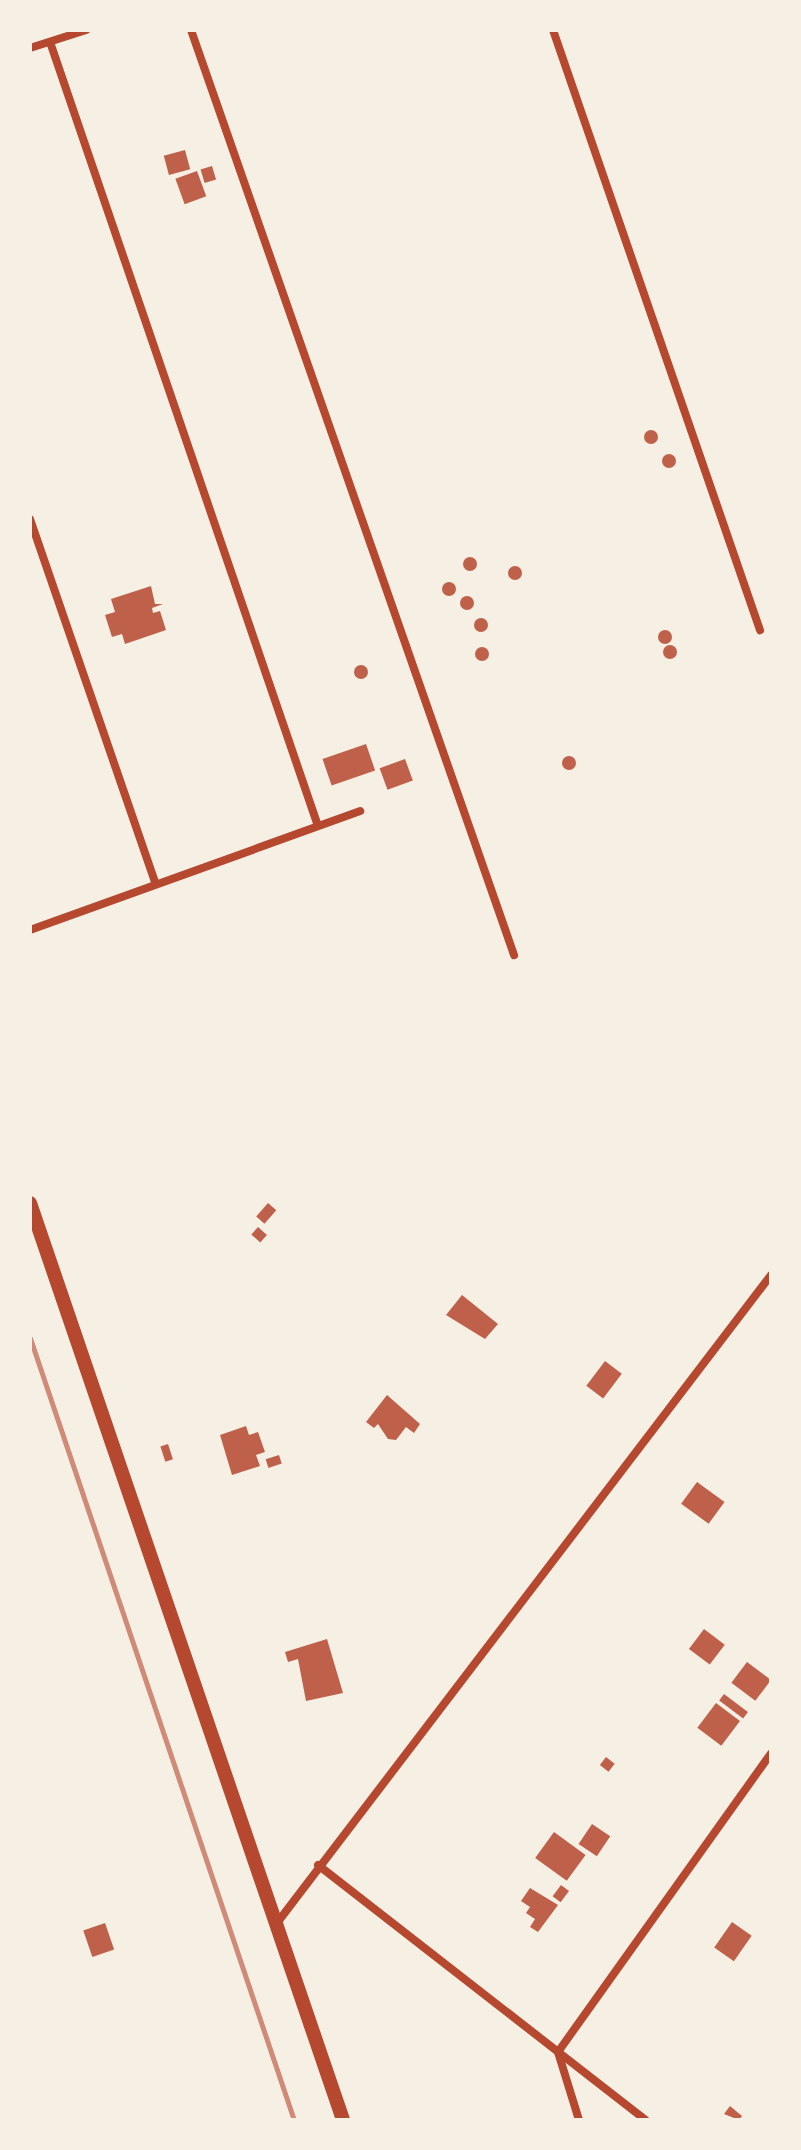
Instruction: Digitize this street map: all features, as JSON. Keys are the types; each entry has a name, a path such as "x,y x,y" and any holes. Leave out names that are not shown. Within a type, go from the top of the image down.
{"main road":[{"path":"30,1203 343,2120"}],"street":[{"path":"30,48 86,30"},
{"path":"191,30 514,955"},
{"path":"553,30 760,630"},
{"path":"50,42 317,823"},
{"path":"30,519 155,883"},
{"path":"30,930 317,823 360,811"},
{"path":"276,1924 771,1275"},
{"path":"558,2052 771,1753"},
{"path":"318,1865 645,2120"},
{"path":"558,2052 579,2120"}],"building":[{"path":"185,150 190,169 169,175 164,156"},
{"path":"212,166 216,179 205,183 201,170"},
{"path":"197,171 206,196 185,204 175,179"},
{"path":"651,430 658,437 651,444 644,437"},
{"path":"669,454 676,461 669,468 662,461"},
{"path":"470,557 477,564 470,571 463,564"},
{"path":"515,566 522,573 515,580 508,573"},
{"path":"449,582 456,589 449,596 442,589"},
{"path":"151,586 155,604 163,604 152,608 153,613 160,611 166,630 125,644 122,634 112,637 105,615 115,612 111,599"},
{"path":"467,596 474,603 467,610 460,603"},
{"path":"481,618 488,625 481,632 474,625"},
{"path":"665,630 672,637 665,644 658,637"},
{"path":"670,645 677,652 670,659 663,652"},
{"path":"482,647 489,654 482,661 475,654"},
{"path":"361,665 368,672 361,679 354,672"},
{"path":"366,744 375,770 332,785 323,759"},
{"path":"569,756 576,763 569,770 562,763"},
{"path":"405,759 413,781 387,790 380,768"},
{"path":"268,1203 276,1210 264,1224 256,1217"},
{"path":"258,1227 267,1235 260,1242 251,1234"},
{"path":"462,1295 498,1324 485,1339 446,1315"},
{"path":"605,1361 622,1374 603,1398 586,1386"},
{"path":"387,1395 420,1424 414,1433 406,1427 396,1440 388,1439 378,1424 374,1428 366,1422"},
{"path":"246,1426 249,1435 258,1432 265,1452 256,1455 260,1466 232,1475 220,1435"},
{"path":"168,1444 173,1459 165,1462 160,1446"},
{"path":"279,1455 282,1464 268,1468 266,1459"},
{"path":"697,1482 725,1502 709,1524 681,1504"},
{"path":"704,1629 725,1645 710,1665 689,1649"},
{"path":"327,1639 343,1693 306,1701 298,1659 288,1662 285,1652"},
{"path":"747,1662 771,1680 755,1701 731,1683"},
{"path":"724,1694 748,1712 743,1718 719,1700"},
{"path":"716,1703 740,1721 721,1746 697,1728"},
{"path":"606,1757 615,1764 609,1772 600,1765"},
{"path":"592,1824 610,1836 597,1856 579,1844"},
{"path":"554,1832 586,1855 567,1881 535,1858"},
{"path":"561,1885 569,1891 561,1902 553,1896"},
{"path":"530,1888 558,1905 538,1932 530,1927 535,1919 526,1913 530,1907 521,1901"},
{"path":"732,1922 752,1936 734,1961 714,1947"},
{"path":"105,1923 114,1949 92,1957 83,1930"},
{"path":"730,2106 742,2116 739,2120 724,2114"}],"railway":[{"path":"30,1338 294,2120"}]}
